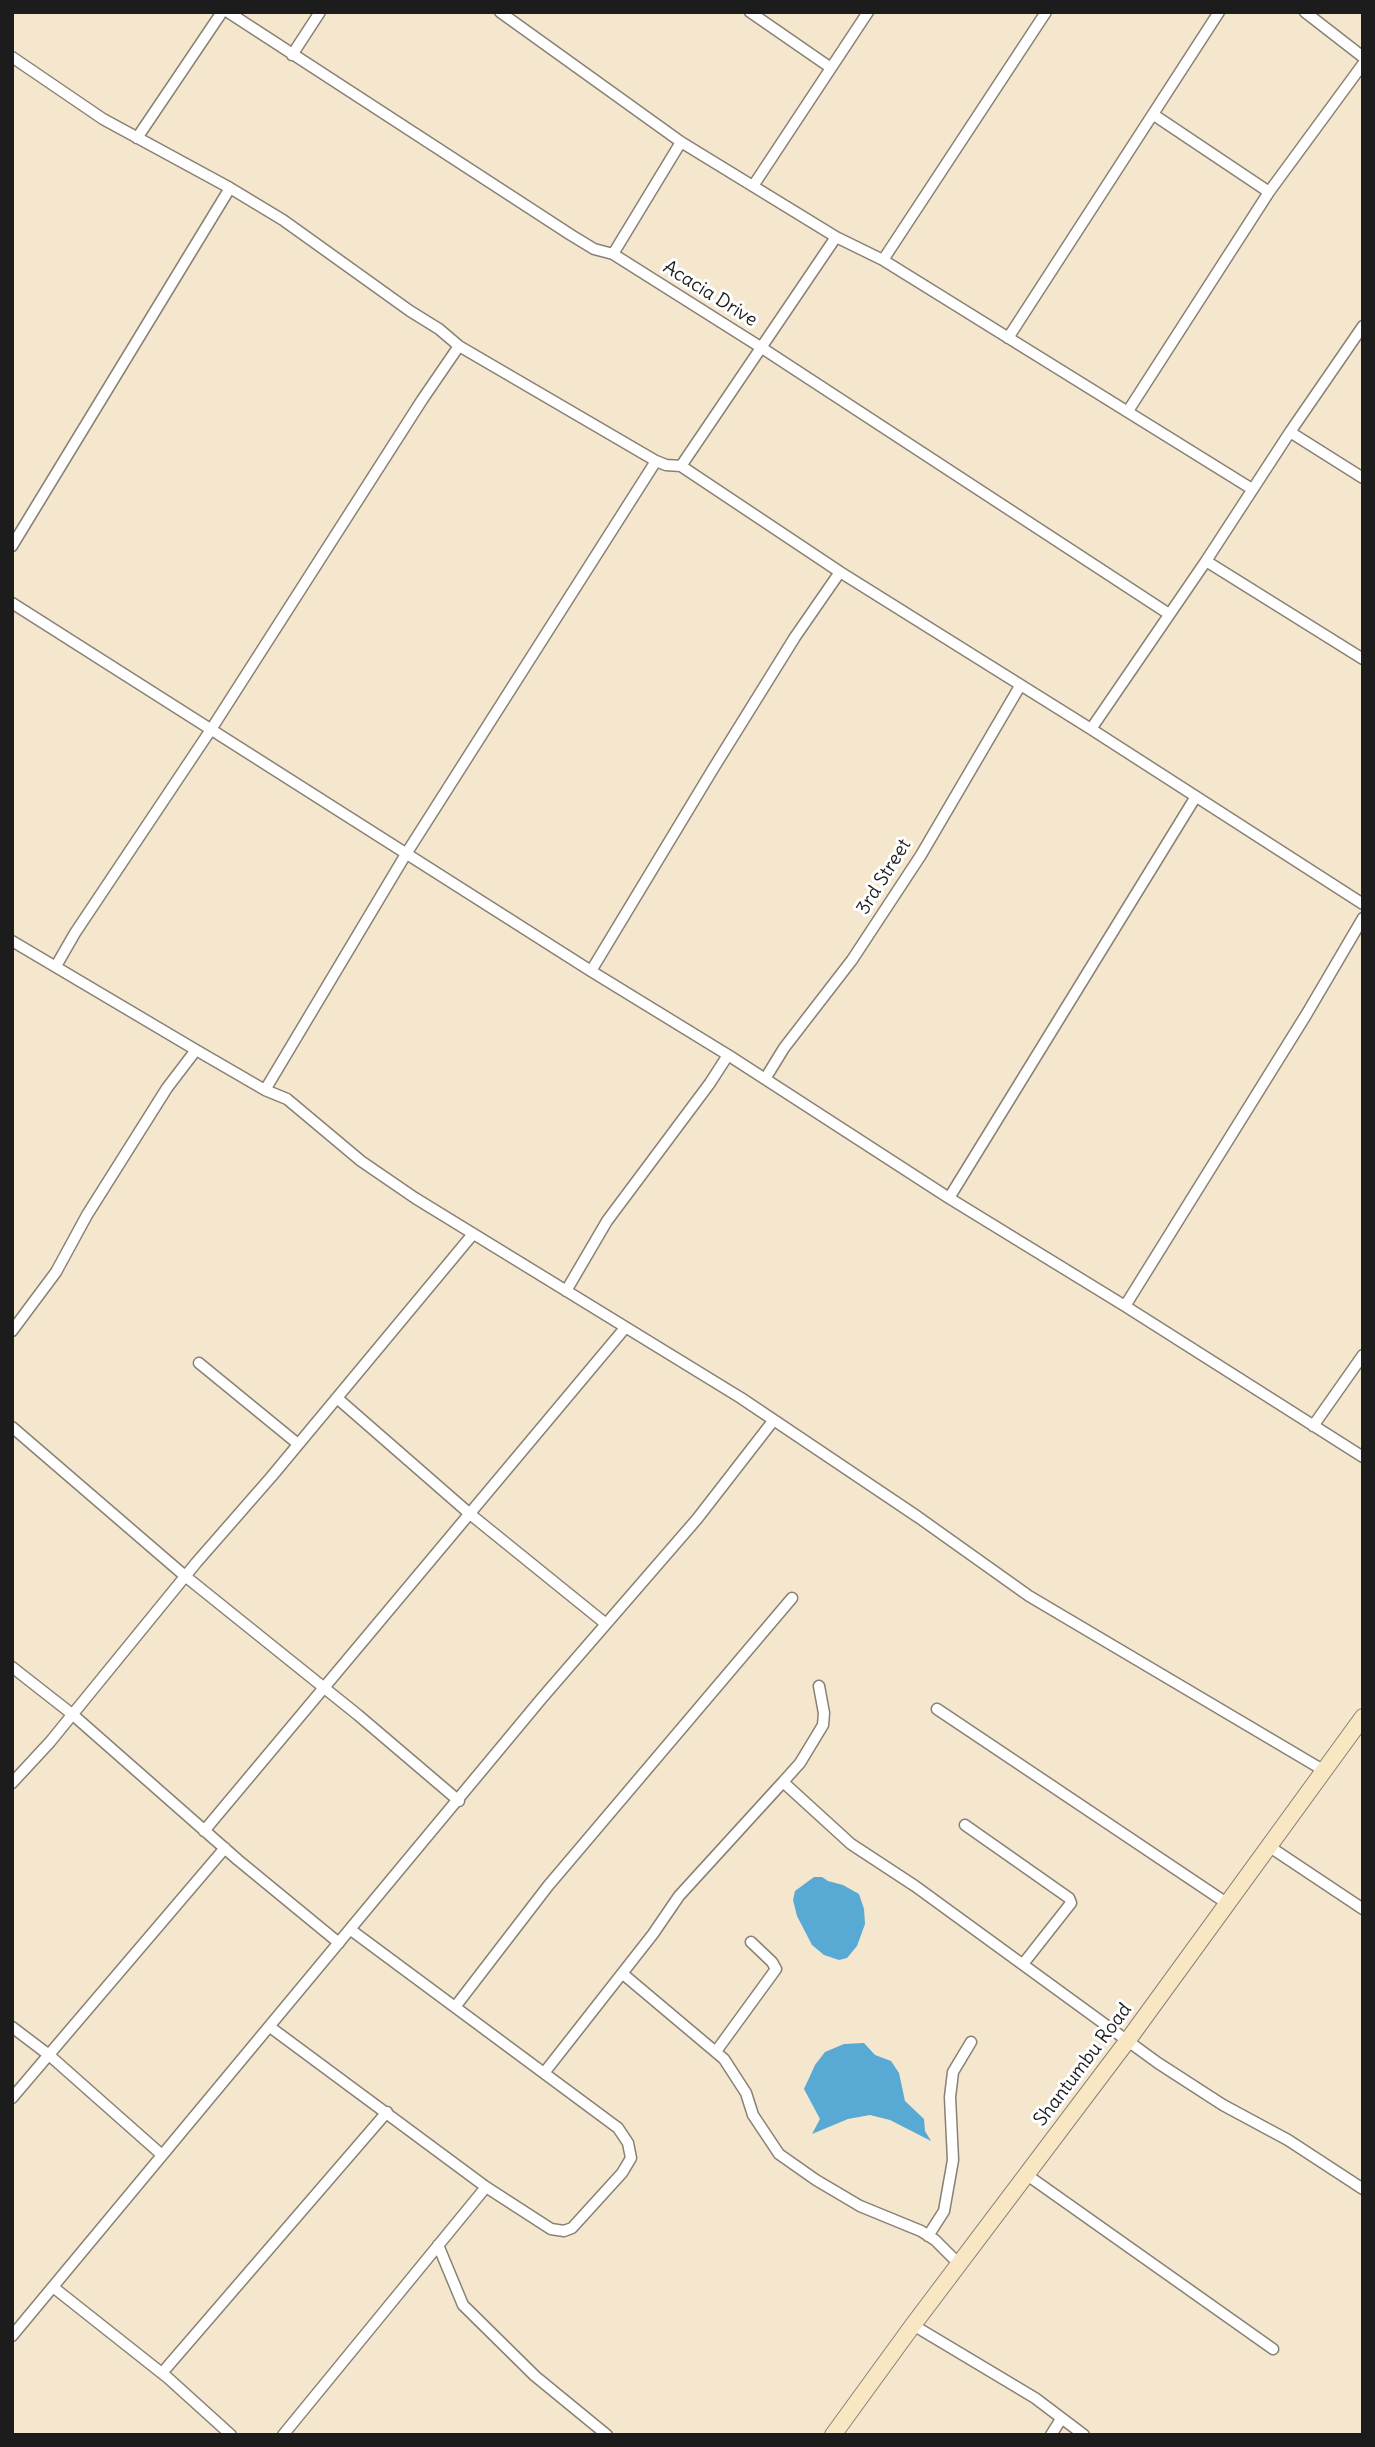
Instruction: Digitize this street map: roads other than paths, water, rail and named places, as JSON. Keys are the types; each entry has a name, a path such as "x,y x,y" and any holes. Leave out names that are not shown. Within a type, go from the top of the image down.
{"street":[{"path":"137,138 222,12"},
{"name":"Acacia Drive","path":"228,12 594,249 613,254 762,348 1169,614"},
{"path":"292,55 320,12"},
{"path":"500,12 681,142 836,237 883,260 1252,489"},
{"path":"750,12 831,68"},
{"path":"752,186 868,12"},
{"path":"883,260 1046,12"},
{"path":"1008,338 1219,12"},
{"path":"1305,12 1363,58"},
{"path":"12,57 103,119 283,220 460,346 656,461 681,467 840,572 1363,904"},
{"path":"1128,411 1269,192 1363,64"},
{"path":"1154,115 1269,192"},
{"path":"613,254 681,142"},
{"path":"12,546 230,188"},
{"path":"681,467 836,237"},
{"path":"1091,729 1363,326"},
{"path":"56,966 104,888 212,728 422,400 460,346"},
{"path":"1290,432 1363,478"},
{"path":"265,1090 406,854 656,461"},
{"path":"1206,561 1363,659"},
{"path":"591,971 740,725 795,637 840,572"},
{"path":"12,603 591,971 728,1055 949,1198 1363,1457"},
{"name":"3rd Street","path":"765,1079 784,1048 852,960 920,855 1020,686"},
{"path":"949,1198 1195,798"},
{"path":"1125,1306 1299,1027 1363,918"},
{"path":"12,941 265,1090 287,1099 362,1161 473,1234 741,1398 918,1517 1029,1596 1322,1770"},
{"path":"12,1331 56,1272 87,1215 167,1088 196,1050"},
{"path":"566,1291 607,1221 728,1055"},
{"path":"12,1783 473,1234"},
{"path":"204,1831 625,1328"},
{"path":"1312,1426 1363,1355"},
{"path":"200,1363 298,1444"},
{"path":"337,1398 470,1514 606,1623"},
{"path":"12,2336 606,1623 697,1519 773,1421"},
{"path":"12,1427 185,1576 325,1688 458,1801"},
{"path":"455,2007 548,1886 792,1598"},
{"path":"12,1667 72,1714 204,1831 339,1943"},
{"path":"544,2073 623,1973 679,1896 800,1763 823,1724 824,1713 819,1685"},
{"path":"937,1709 1228,1904"},
{"name":"Shantumbu Road","path":"833,2435 1228,1904 1322,1770 1363,1717"},
{"path":"783,1782 851,1844 1023,1964 1158,2063 1288,2140 1363,2189"},
{"path":"965,1825 1069,1898 1070,1903 1023,1964"},
{"path":"1270,1847 1363,1909"},
{"path":"12,2098 225,1848"},
{"path":"270,2027 486,2187 551,2228 564,2231 572,2228 622,2173 631,2158 628,2143 618,2128 351,1930"},
{"path":"717,2050 776,1969 751,1942"},
{"path":"623,1973 717,2050 737,2078 753,2115 779,2154 860,2206 928,2236 959,2264"},
{"path":"12,2027 49,2055 162,2155"},
{"path":"928,2236 944,2211 953,2160 950,2097 953,2072 971,2042"},
{"path":"162,2373 387,2112"},
{"path":"1027,2175 1273,2349"},
{"path":"283,2435 486,2187"},
{"path":"438,2245 463,2305 534,2376 607,2435"},
{"path":"53,2287 162,2373 231,2435"},
{"path":"913,2325 1035,2398 1084,2435"},
{"path":"1051,2435 1061,2419"}],"water":[{"path":"814,1877 822,1877 859,1894 865,1924 857,1946 847,1958 839,1960 824,1955 812,1945 797,1916 793,1900 795,1891"},
{"path":"864,2043 875,2055 891,2061 899,2073 905,2101 924,2119 925,2131 931,2141 890,2120 870,2115 848,2119 812,2134 820,2119 804,2089 815,2065 825,2052 844,2044"}]}
